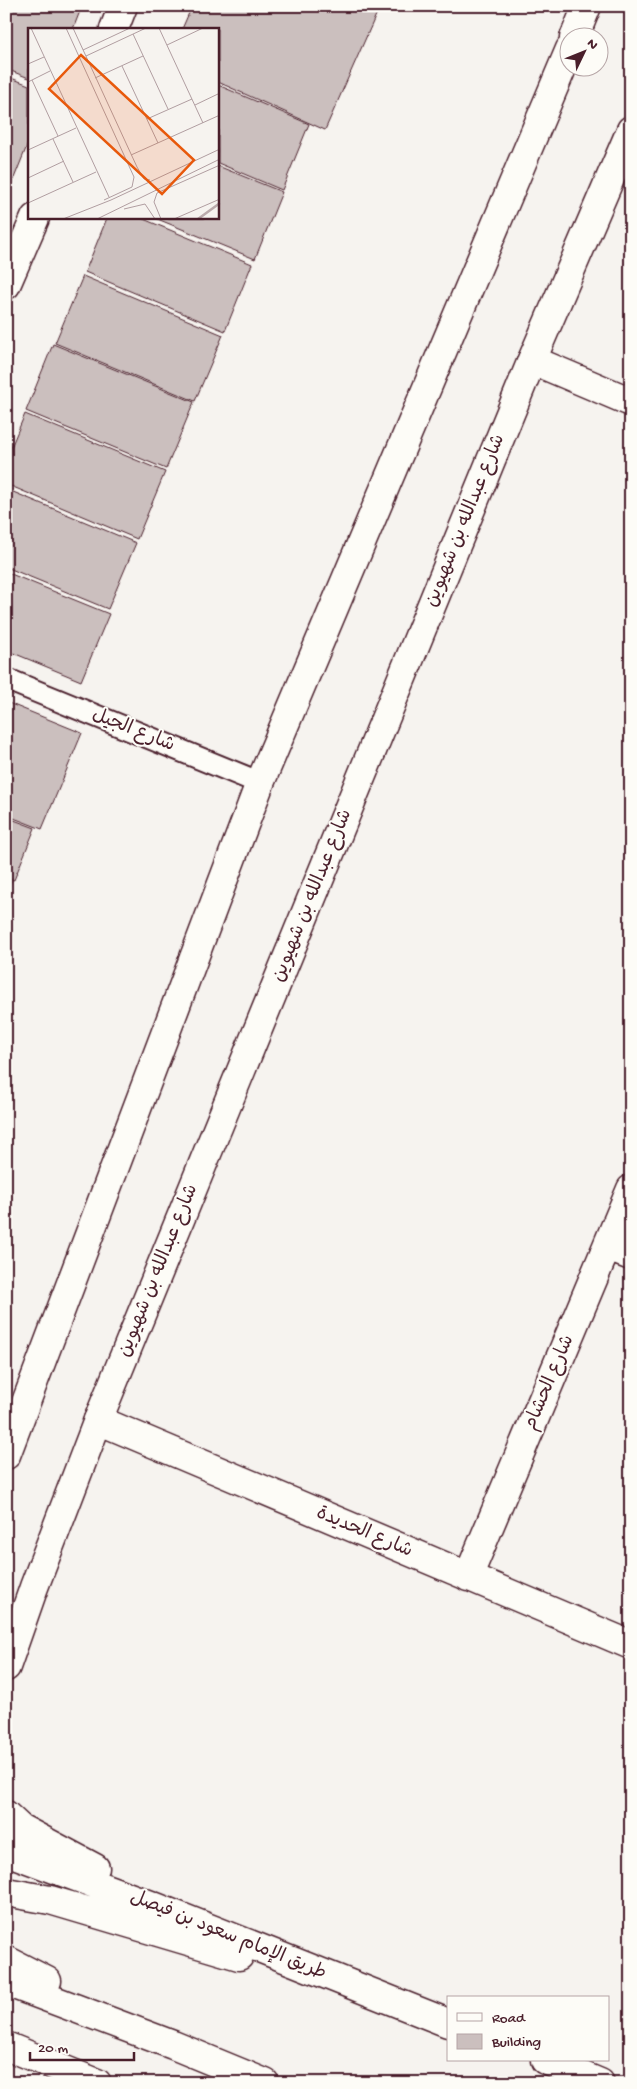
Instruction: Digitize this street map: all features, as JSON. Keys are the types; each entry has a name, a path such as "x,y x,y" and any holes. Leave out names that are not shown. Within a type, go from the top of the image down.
{"street":[{"path":"114,28 124,6"},
{"path":"578,28 587,6"},
{"path":"6,1455 260,783 560,73"},
{"name":"شارع عبدالله بن شهيوين","path":"6,1667 13,1637 98,1420 532,360 631,130"},
{"path":"6,285 35,219"},
{"path":"532,360 631,402"},
{"name":"شارع الحشام","path":"468,1576 619,1252 631,1189"},
{"name":"شارع الحديدة","path":"98,1420 631,1645"},
{"path":"6,1815 20,1828 212,1929"},
{"name":"طريق الإمام سعود بن فيصل","path":"6,1851 212,1929 447,2022"},
{"path":"6,1892 50,1900 191,1943 352,1985"},
{"path":"6,1960 174,2045"},
{"path":"6,1982 174,2045 265,2083"},
{"path":"6,2046 97,2083"},
{"path":"550,2062 600,2083"}],"lane":[{"name":"شارع الجيل","path":"6,679 260,783"}],"building":[{"path":"6,6 82,6 73,28 28,28 28,78 6,69"},
{"path":"192,6 380,6 325,130 219,82 219,28 182,28"},
{"path":"6,76 28,85 28,143 6,198"},
{"path":"219,85 309,124 282,190 219,163"},
{"path":"219,166 282,192 255,259 157,219 219,219"},
{"path":"107,219 143,219 252,264 225,331 85,272"},
{"path":"83,276 223,335 195,401 55,343"},
{"path":"53,344 194,402 166,469 26,411"},
{"path":"25,414 165,472 137,539 6,484 6,459"},
{"path":"6,489 136,543 108,609 6,567"},
{"path":"6,572 109,614 81,681 6,650"},
{"path":"6,702 82,733 42,829 6,815"},
{"path":"6,817 35,828 14,880 6,877"},
{"path":"6,878 12,880 6,895"}]}
